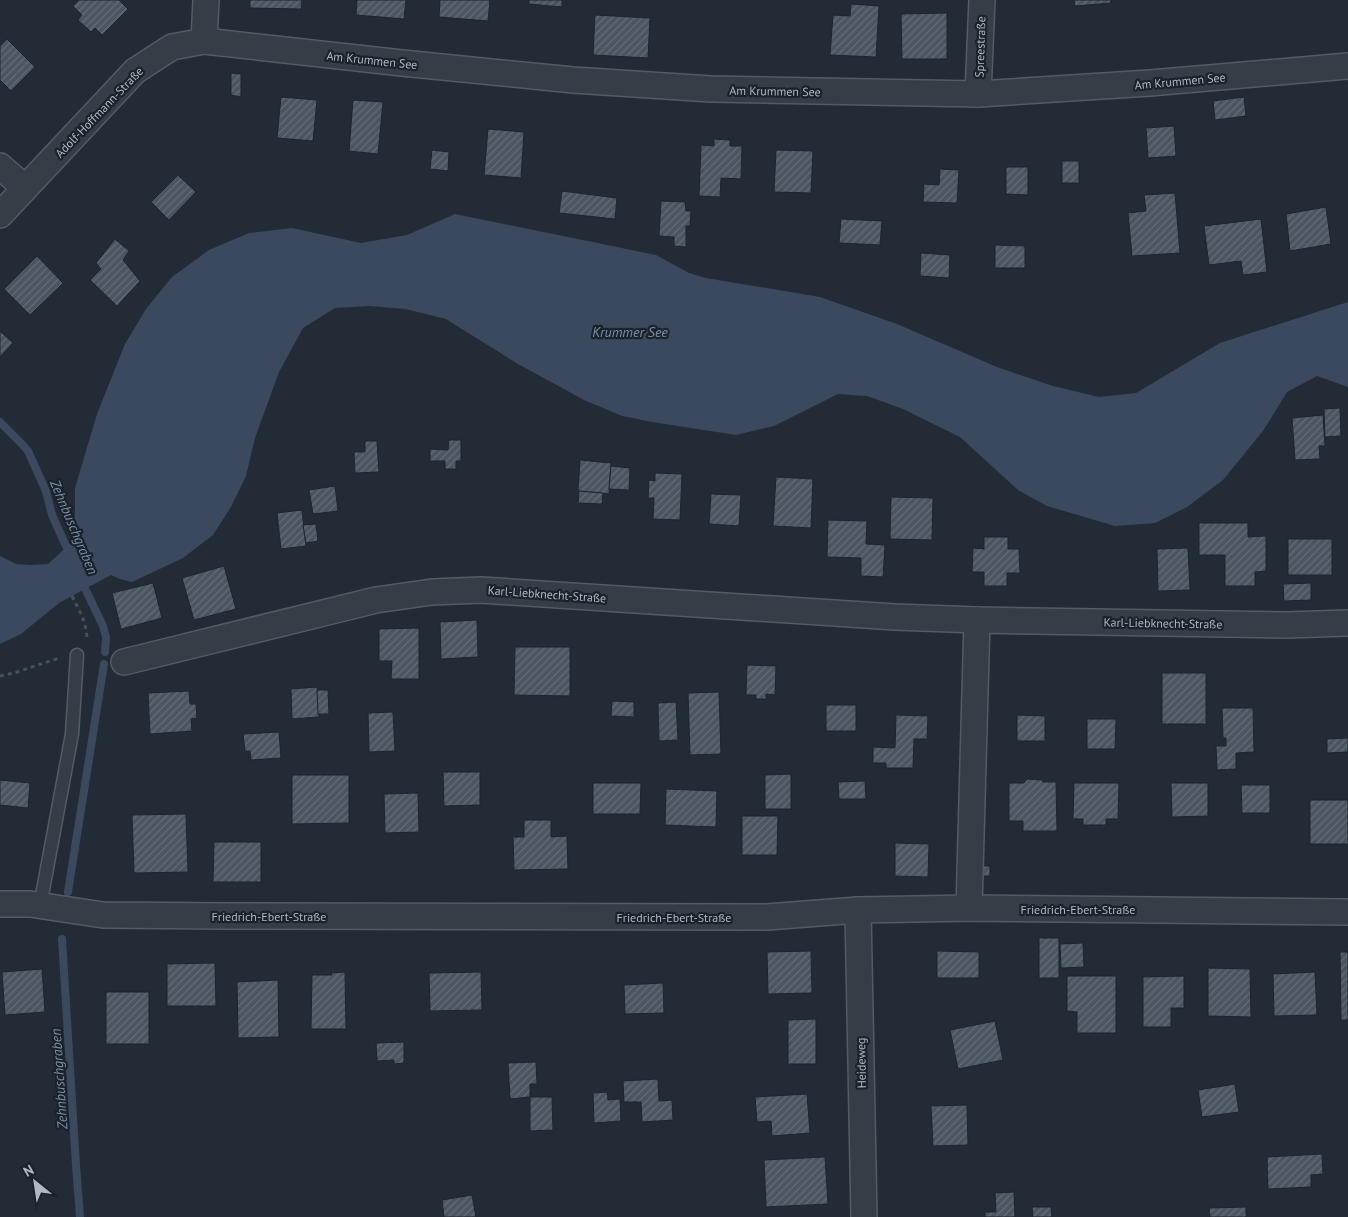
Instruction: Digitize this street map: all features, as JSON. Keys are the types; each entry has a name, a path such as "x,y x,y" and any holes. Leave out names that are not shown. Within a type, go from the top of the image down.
{"street":[{"path":"204,41 206,0"},
{"name":"Spreestraße","path":"978,94 982,0"},
{"name":"Am Krummen See","path":"204,41 402,64 710,90 978,94 1150,83 1348,66"},
{"name":"Adolf-Hoffmann-Straße","path":"0,215 135,71 172,47 204,41"},
{"path":"0,166 25,188"},
{"name":"Karl-Liebknecht-Straße","path":"124,662 376,600 451,591 490,590 895,618 1287,625 1348,623"},
{"path":"969,908 977,620"},
{"name":"Friedrich-Ebert-Straße","path":"0,904 30,904 103,915 244,916 767,917 858,910 969,908 1348,912"},
{"name":"Heideweg","path":"858,910 864,1217"}],"lane":[{"path":"40,906 72,734 82,652"}],"path":[{"path":"72,596 87,631 82,652"}],"water":[{"name":"Krummer See","path":"455,214 656,255 689,273 706,278 820,297 897,324 997,367 1053,386 1099,397 1136,393 1220,343 1348,302 1348,387 1317,376 1287,392 1263,431 1223,480 1187,507 1155,523 1115,526 1047,506 1018,490 960,437 903,409 867,396 838,394 774,426 736,435 652,422 622,416 584,400 518,364 446,319 405,309 370,306 335,308 303,328 279,372 255,438 246,476 231,507 213,535 183,558 132,582 111,575 59,603 21,634 0,644 0,556 16,564 48,564 71,543 75,514 75,488 97,414 125,344 146,309 172,277 209,250 249,233 292,228 361,243 407,235"}],"building":[{"path":"79,0 119,0 128,9 102,35 95,28 91,32 78,20 82,15 73,6"},
{"path":"250,0 302,0 301,9 250,8"},
{"path":"357,0 406,0 404,19 356,15"},
{"path":"440,0 490,0 488,21 439,17"},
{"path":"529,0 562,0 562,7 529,4"},
{"path":"1074,0 1111,0 1111,3 1075,6"},
{"path":"851,4 879,6 876,57 830,55 833,15 850,16"},
{"path":"947,13 947,59 902,59 901,14"},
{"path":"595,15 650,18 648,58 593,55"},
{"path":"7,39 35,67 11,91 0,80 0,46"},
{"path":"231,73 241,74 241,97 231,95"},
{"path":"281,97 317,100 313,141 277,138"},
{"path":"1244,97 1246,116 1215,120 1213,101"},
{"path":"353,100 383,102 378,154 349,151"},
{"path":"1174,126 1176,156 1148,158 1146,128"},
{"path":"488,129 524,132 521,178 484,175"},
{"path":"714,139 730,140 730,146 742,146 741,179 721,178 720,197 699,196 701,145 714,146"},
{"path":"432,150 449,152 448,171 430,169"},
{"path":"776,150 813,151 811,193 774,192"},
{"path":"1062,161 1079,161 1079,183 1062,183"},
{"path":"1006,167 1028,167 1028,195 1006,194"},
{"path":"940,169 959,170 957,203 923,202 924,184 939,185"},
{"path":"178,175 196,192 169,220 151,202"},
{"path":"562,191 617,198 615,219 559,213"},
{"path":"1175,193 1180,253 1132,256 1128,213 1146,211 1144,195"},
{"path":"661,201 685,202 686,211 691,211 690,226 686,226 686,247 674,246 674,237 659,236"},
{"path":"1326,207 1331,244 1290,251 1286,214"},
{"path":"841,219 882,221 880,245 839,243"},
{"path":"1261,219 1267,272 1243,275 1241,261 1209,265 1204,226"},
{"path":"115,239 129,251 123,260 140,281 117,306 90,280 101,269 96,263"},
{"path":"995,245 1025,246 1025,268 995,268"},
{"path":"921,253 950,255 949,278 920,276"},
{"path":"37,256 63,283 30,315 4,289"},
{"path":"0,331 13,343 0,357"},
{"path":"1340,408 1341,436 1325,437 1324,409"},
{"path":"1323,415 1325,446 1319,446 1320,459 1295,460 1292,418"},
{"path":"449,440 461,440 461,461 456,461 456,469 445,469 445,461 430,461 430,449 448,450"},
{"path":"365,441 377,441 379,472 355,473 354,452 365,452"},
{"path":"580,460 611,463 609,494 578,491"},
{"path":"611,466 630,468 629,490 609,489"},
{"path":"655,473 682,474 680,520 653,519 654,498 648,498 649,480 655,481"},
{"path":"776,477 813,479 811,528 773,526"},
{"path":"335,486 338,511 313,514 309,490"},
{"path":"579,491 603,493 602,504 578,503"},
{"path":"711,494 741,495 739,526 709,524"},
{"path":"891,497 933,498 932,540 890,539"},
{"path":"302,510 306,546 281,549 277,513"},
{"path":"828,520 867,521 866,544 885,545 883,577 861,576 861,558 827,557"},
{"path":"1199,523 1248,523 1248,537 1266,536 1266,571 1255,572 1255,586 1225,586 1225,555 1199,555"},
{"path":"316,524 318,541 306,543 303,525"},
{"path":"984,537 1008,537 1008,549 1019,549 1020,573 1007,573 1007,586 984,586 984,572 972,572 973,548 984,549"},
{"path":"1288,539 1332,539 1332,575 1288,575"},
{"path":"1188,548 1190,590 1158,591 1157,549"},
{"path":"224,566 236,609 194,620 182,578"},
{"path":"153,583 162,618 121,629 112,593"},
{"path":"1311,583 1311,600 1284,601 1283,584"},
{"path":"477,620 478,657 441,659 440,622"},
{"path":"419,628 419,679 391,679 392,661 379,661 379,629"},
{"path":"515,647 570,647 570,696 514,695"},
{"path":"747,665 776,666 775,695 766,694 766,699 756,699 756,695 746,695"},
{"path":"1162,673 1206,673 1206,724 1162,724"},
{"path":"317,687 319,717 292,719 291,689"},
{"path":"317,690 328,690 329,714 318,714"},
{"path":"189,691 190,704 196,704 197,718 191,719 192,731 150,734 148,693"},
{"path":"719,692 721,754 690,755 688,693"},
{"path":"612,701 634,702 634,717 611,716"},
{"path":"676,702 678,740 659,741 658,703"},
{"path":"826,705 856,705 856,731 826,731"},
{"path":"1222,708 1253,708 1254,752 1236,753 1236,769 1217,770 1216,746 1226,746 1226,738 1223,738"},
{"path":"393,712 395,751 369,752 368,713"},
{"path":"896,715 928,716 927,739 914,739 913,768 886,768 886,763 873,763 873,747 895,748"},
{"path":"1017,715 1045,716 1045,741 1017,741"},
{"path":"1087,719 1116,719 1115,749 1087,749"},
{"path":"279,732 281,758 251,760 250,751 245,751 243,734"},
{"path":"1348,738 1348,752 1327,753 1327,739"},
{"path":"443,772 480,772 480,805 444,806"},
{"path":"791,774 791,809 765,809 765,775"},
{"path":"292,775 349,775 349,823 292,824"},
{"path":"1027,779 1056,782 1057,831 1023,831 1023,821 1009,821 1009,783 1024,783"},
{"path":"0,780 30,783 28,808 0,805"},
{"path":"865,781 866,799 839,799 838,782"},
{"path":"593,783 641,783 640,814 593,814"},
{"path":"1074,783 1119,783 1118,819 1106,819 1106,825 1083,825 1083,819 1073,819"},
{"path":"1171,783 1208,783 1208,816 1172,817"},
{"path":"1241,785 1270,785 1270,813 1242,813"},
{"path":"666,789 717,791 716,827 665,825"},
{"path":"418,793 419,832 385,833 384,794"},
{"path":"1310,800 1348,800 1348,844 1310,844"},
{"path":"186,814 188,872 134,873 132,815"},
{"path":"742,816 778,816 777,855 742,855"},
{"path":"524,820 551,820 551,837 567,836 568,869 514,870 513,837 524,837"},
{"path":"214,842 261,842 261,882 213,882"},
{"path":"895,843 929,844 928,877 895,876"},
{"path":"983,866 990,866 990,876 982,876"},
{"path":"1039,938 1059,938 1059,978 1039,978"},
{"path":"1083,943 1084,967 1061,968 1060,944"},
{"path":"811,951 812,993 768,994 767,952"},
{"path":"937,951 979,952 979,978 937,978"},
{"path":"1340,952 1348,952 1348,1020 1341,1020"},
{"path":"215,963 216,1006 167,1006 167,964"},
{"path":"1208,968 1250,969 1251,1017 1208,1016"},
{"path":"42,969 45,1012 5,1015 2,972"},
{"path":"345,972 346,1029 311,1029 312,975 332,975 331,973"},
{"path":"481,972 482,1010 430,1011 429,973"},
{"path":"1315,972 1317,1015 1274,1016 1273,974"},
{"path":"1067,976 1116,976 1116,1033 1077,1033 1077,1012 1067,1011"},
{"path":"1184,976 1184,1008 1171,1008 1171,1027 1143,1027 1143,977"},
{"path":"278,980 279,1037 238,1038 237,982"},
{"path":"663,983 664,1013 625,1014 624,985"},
{"path":"106,992 149,992 149,1044 106,1044"},
{"path":"816,1019 816,1064 788,1064 788,1020"},
{"path":"995,1021 1003,1060 958,1069 950,1030"},
{"path":"404,1042 404,1063 394,1064 394,1060 377,1061 376,1043"},
{"path":"536,1062 537,1084 530,1084 530,1097 510,1099 508,1063"},
{"path":"658,1079 659,1101 672,1100 673,1120 642,1122 641,1102 624,1102 623,1081"},
{"path":"1235,1084 1239,1112 1202,1117 1198,1090"},
{"path":"607,1092 608,1100 620,1099 621,1121 594,1123 593,1093"},
{"path":"807,1094 810,1133 772,1136 771,1121 757,1122 755,1097"},
{"path":"530,1097 552,1097 553,1130 530,1131"},
{"path":"967,1105 968,1145 933,1146 931,1106"},
{"path":"1322,1154 1323,1174 1311,1175 1311,1187 1268,1189 1267,1157"},
{"path":"825,1157 828,1204 766,1207 764,1160"},
{"path":"1014,1192 1015,1217 985,1217 985,1212 996,1212 995,1193"},
{"path":"472,1195 476,1217 444,1217 442,1200"},
{"path":"1032,1207 1051,1207 1052,1217 1033,1217"},
{"path":"1246,1207 1246,1217 1210,1217 1209,1208"}],"waterway":[{"name":"Zehnbuschgraben","path":"0,422 28,451 46,491 52,515 70,555"},
{"name":"Zehnbuschgraben","path":"82,582 103,626 106,637 105,652"},
{"name":"Zehnbuschgraben","path":"68,892 104,664"},
{"name":"Zehnbuschgraben","path":"62,939 80,1217"}]}
